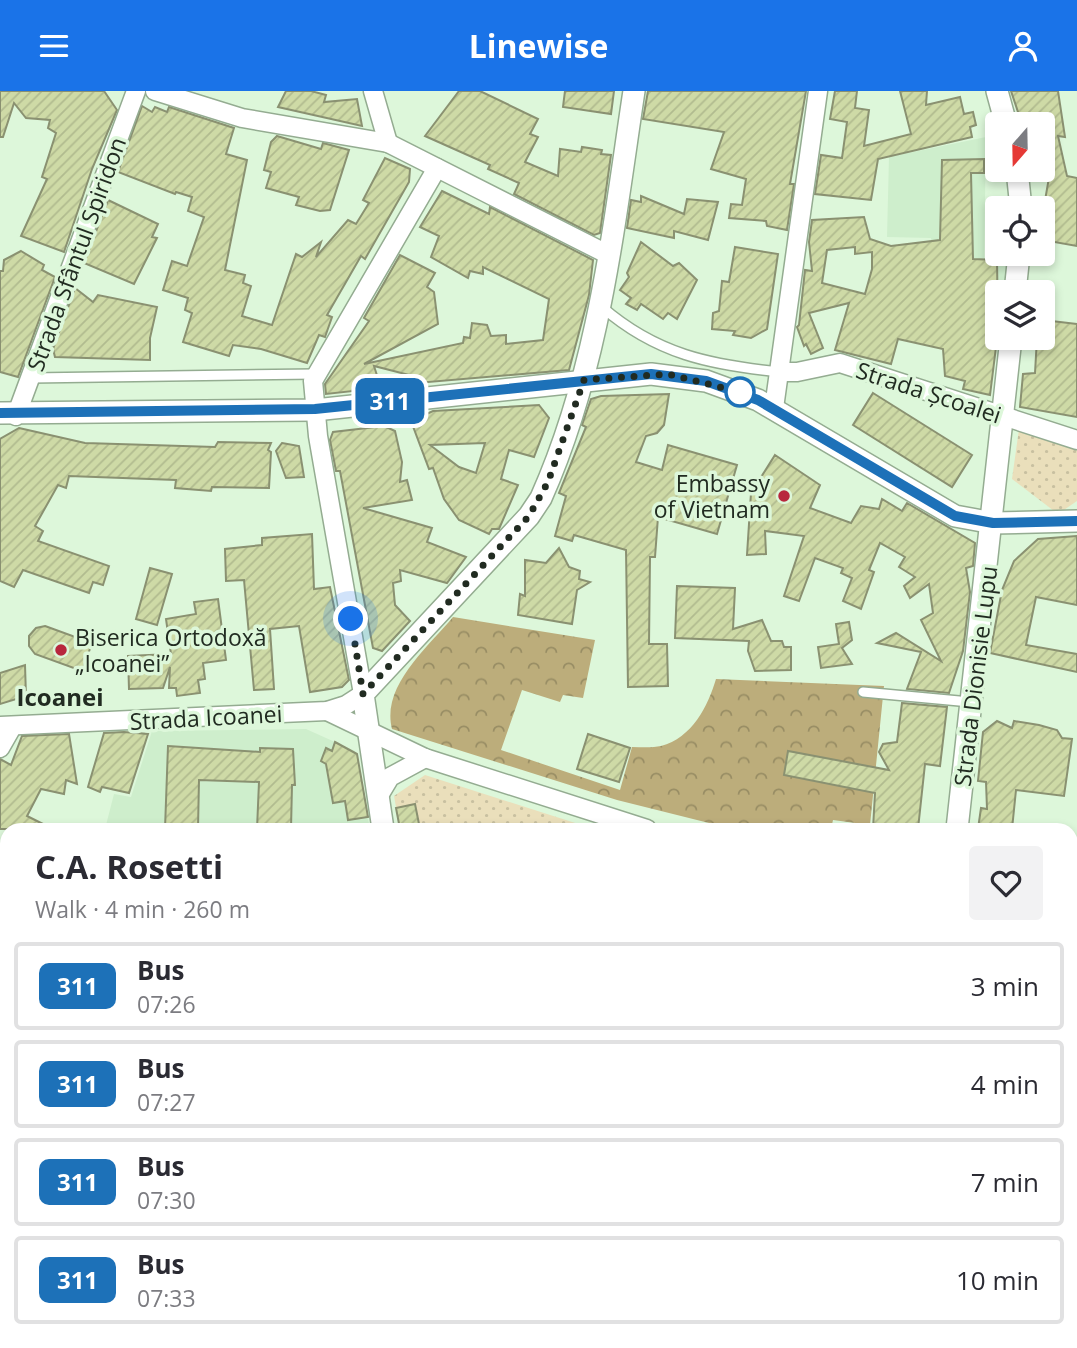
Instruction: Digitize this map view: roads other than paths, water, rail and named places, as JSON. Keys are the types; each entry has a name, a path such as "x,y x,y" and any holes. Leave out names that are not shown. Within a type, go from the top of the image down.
{"street":[{"name":"Strada Sfântul Spiridon","path":"8,415 31,378 136,91"},
{"path":"155,91 242,118 388,143 609,255"},
{"path":"373,91 388,143"},
{"path":"363,694 529,516 548,482 584,380 602,307 634,91"},
{"path":"774,408 818,91"},
{"path":"997,91 1003,112"},
{"path":"382,823 370,734 312,389 315,374 438,168"},
{"name":"Strada Dionisie Lupu","path":"958,823 993,523 1010,350"},
{"name":"Strada Școalei","path":"780,372 797,372 839,363 1077,440"},
{"path":"8,415 315,409 651,374 685,377 733,389 774,408 946,512 965,519 993,523 1077,521"},
{"name":"Strada Icoanei","path":"6,726 327,711 346,705 363,694"},
{"path":"327,711 370,734 425,758 628,823"},
{"path":"0,748 6,726"},
{"path":"378,797 390,777 425,758"}],"lane":[{"path":"602,307 627,330 674,352 740,368 780,372"},
{"path":"31,378 315,374"},
{"path":"863,692 972,702"}],"place":[{"name":"Embassy of Vietnam","path":"784,496"},
{"name":"Biserica Ortodoxă „Icoanei”","path":"61,650"}],"district":[{"name":"Icoanei","path":"60,696"}]}
